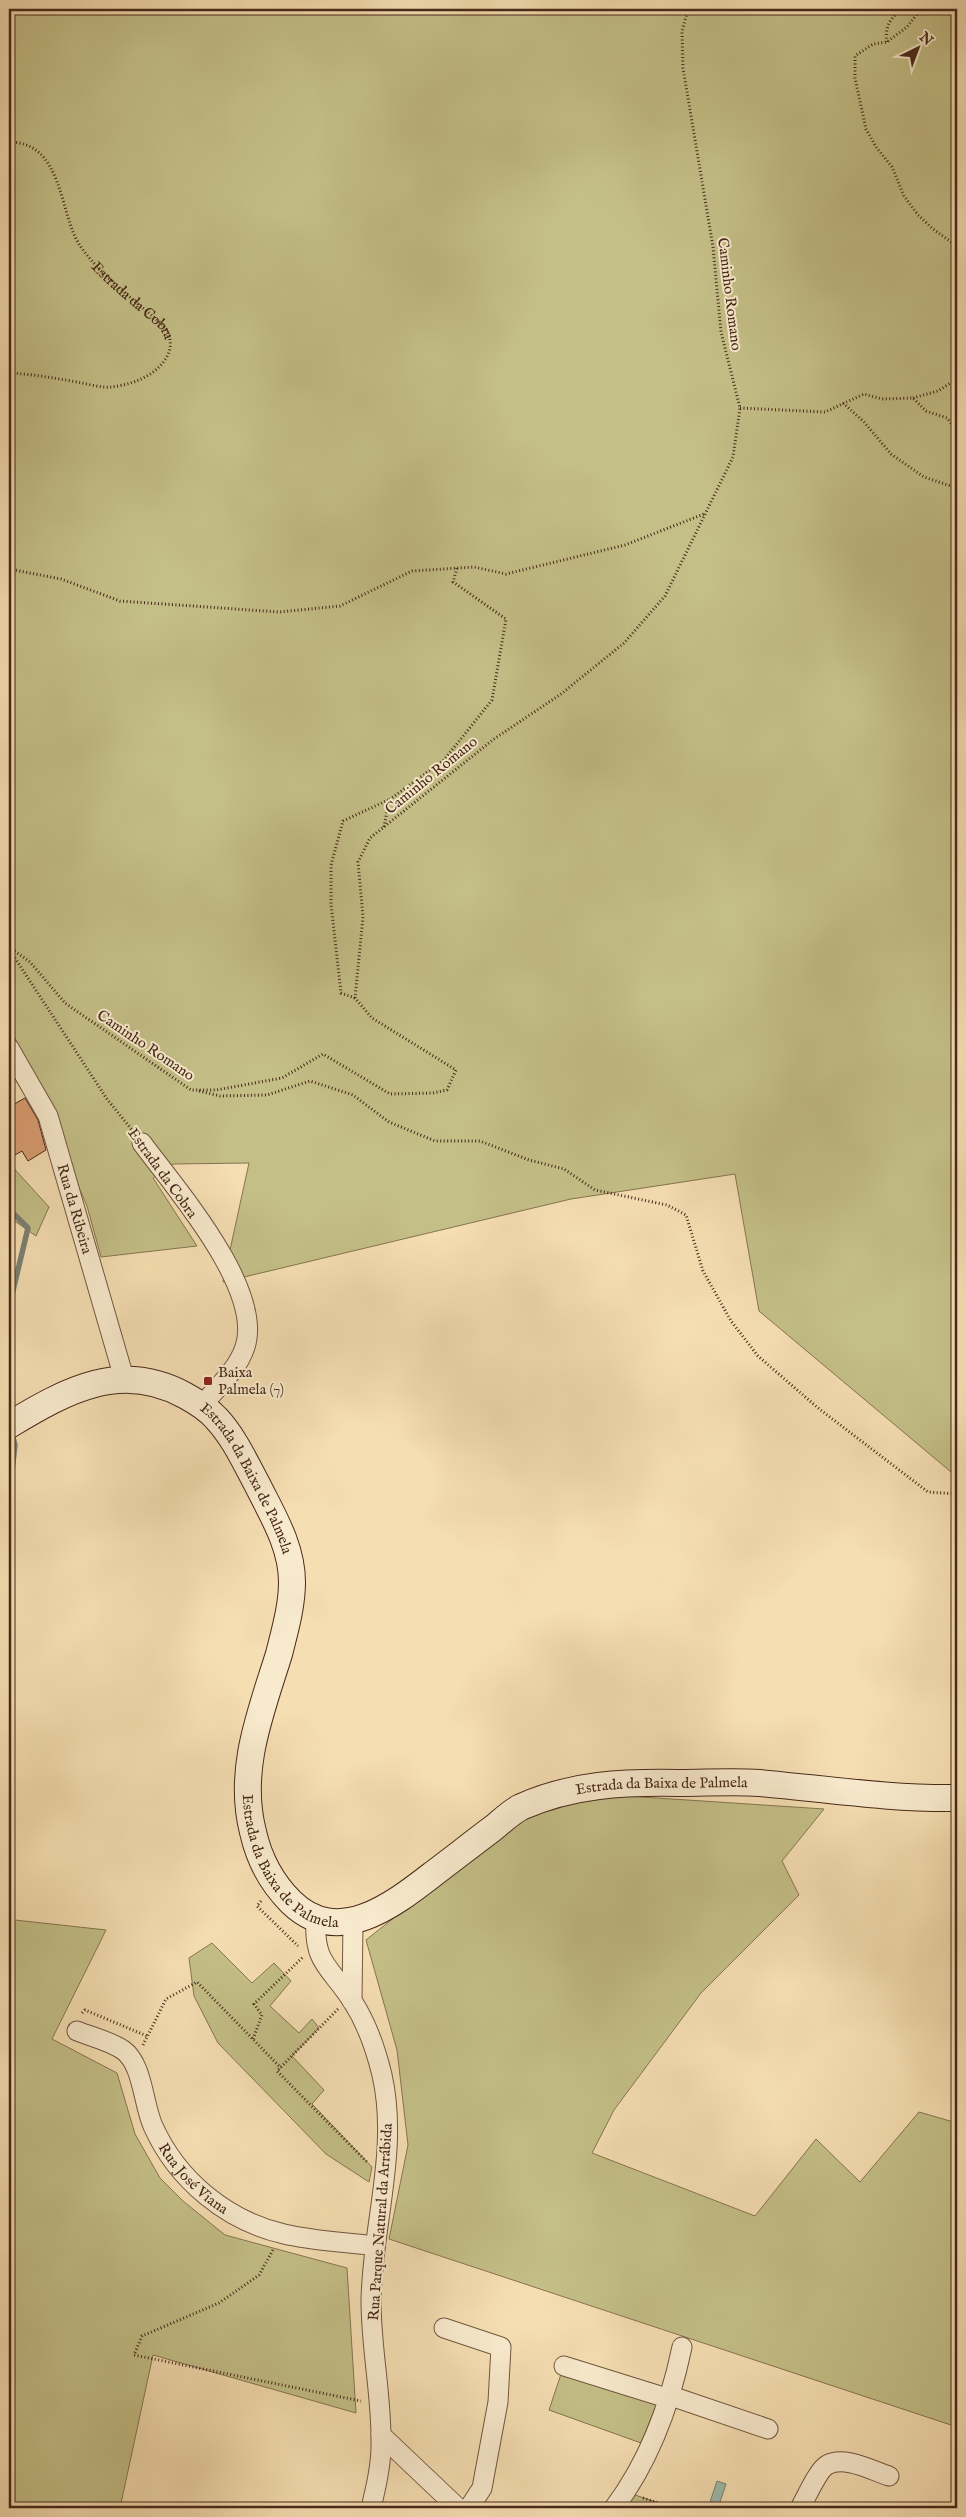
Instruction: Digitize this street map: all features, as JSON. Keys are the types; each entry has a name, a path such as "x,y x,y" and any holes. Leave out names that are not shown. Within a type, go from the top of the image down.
{"street":[{"name":"Rua da Ribeira","path":"9,1048 48,1116 124,1378"},
{"name":"Estrada da Cobra","path":"142,1143 228,1262 240,1289 245,1309 245,1347 235,1366 202,1405"},
{"name":"Estrada da Baixa de Palmela","path":"9,1425 36,1408 93,1384 124,1378 145,1380 172,1389 202,1405 218,1420 236,1445 280,1530 288,1554 292,1578 291,1605 285,1633 248,1764 247,1795 250,1820 256,1847 266,1870 295,1906 316,1919 353,1921 369,1917 397,1901 519,1808 586,1786 653,1782 755,1783 880,1796 957,1798"},
{"name":"Rua Parque Natural da Arrábida","path":"316,1919 311,1950 351,1999 375,2049 382,2076 389,2124 375,2246 367,2405 381,2435 379,2473 371,2508"},
{"name":"Rua Parque Natural da Arrábida","path":"351,1999 353,1921"},
{"path":"77,2031 122,2050 134,2061"},
{"name":"Rua José Viana","path":"134,2061 146,2107 163,2144 185,2175 215,2202 249,2223 282,2234 375,2246"},
{"path":"444,2328 501,2348 498,2402 482,2488 469,2508"},
{"path":"614,2508 627,2491 646,2455 670,2398 682,2346"},
{"path":"564,2366 768,2429"},
{"path":"381,2435 458,2508"},
{"path":"800,2508 822,2469 828,2464 844,2462 889,2476"}],"path":[{"name":"Caminho Romano","path":"9,948 30,962 64,1003 191,1090 216,1090 282,1078 323,1054 390,1094 432,1094 447,1090 456,1070 372,1018 355,998 363,916 358,862 370,838 494,739 561,694 624,643 665,596 733,457 740,408 721,332 713,247 683,68 682,31 688,9"},
{"path":"887,42 885,32 891,20 904,9"},
{"path":"921,9 906,27 887,42 873,44 855,56 855,78 866,129 876,148 892,167 904,196 918,215 933,229 957,246"},
{"name":"Estrada da Cobra","path":"9,142 33,149 48,163 58,182 69,221 79,243 95,264 164,326 170,335 170,347 169,354 162,364 151,373 130,384 108,387 35,374 9,373"},
{"path":"740,408 825,412 864,394 882,399 913,398 938,391 957,379"},
{"path":"913,398 926,411 947,418 957,431"},
{"path":"843,403 864,422 891,454 924,477 957,488"},
{"path":"9,568 61,579 120,601 279,612 340,606 412,571 474,567 506,574 625,545 705,514"},
{"path":"355,998 341,993 331,904 331,865 342,821 389,800 444,760 492,700 506,619 453,582 457,568"},
{"path":"384,827 389,800"},
{"name":"Estrada da Cobra","path":"9,948 107,1099 142,1143"},
{"path":"191,1090 220,1096 267,1095 310,1081 353,1095 390,1122 435,1141 480,1141 529,1160 564,1169 595,1190 674,1208 686,1215 703,1271 731,1321 758,1356 818,1408 928,1492 957,1494"},
{"path":"253,2039 262,2015 254,2004 311,1950 257,1906 274,1882"},
{"path":"134,2061 166,1999 197,1982 281,2068"},
{"path":"351,1999 277,2072 372,2167 374,2158"},
{"path":"272,2252 259,2275 219,2303 142,2336 134,2355 367,2405"},
{"path":"360,2393 367,2405"},
{"path":"646,2499 674,2508"}],"shaded area":[{"path":"9,9 957,9 957,1477 759,1311 735,1174 571,1199 223,1282 249,1163 173,1164 153,1178 197,1246 101,1257 87,1206 9,1024"},
{"path":"9,1163 49,1207 36,1236 9,1217"},
{"path":"611,1795 824,1809 782,1861 799,1895 701,1993 614,2110 592,2153 755,2216 816,2139 860,2182 919,2112 957,2123 957,2427 389,2239 408,2145 397,2050 366,1940 527,1812"},
{"path":"15,1920 106,1930 52,2039 117,2073 135,2134 160,2178 183,2201 225,2235 347,2268 356,2413 153,2355 120,2508 9,2508 9,1922"},
{"path":"212,1943 252,1983 274,1963 291,1981 270,2006 299,2033 312,2019 319,2028 292,2056 324,2090 312,2104 372,2167 369,2182 326,2154 218,2043 194,1996 189,1958"},
{"path":"563,2368 658,2401 641,2443 549,2410"},
{"path":"717,2481 726,2484 718,2508 708,2508"},
{"path":"632,2494 674,2508 622,2508"}],"building":[{"path":"25,1098 38,1120 46,1150 28,1161 22,1151 15,1155 9,1145 9,1107"}],"waterway":[{"path":"9,1209 28,1228 10,1303 9,1334"},
{"path":"9,1496 15,1445 11,1431"}],"place":[{"name":"Baixa Palmela (7)","path":"208,1381"}]}
